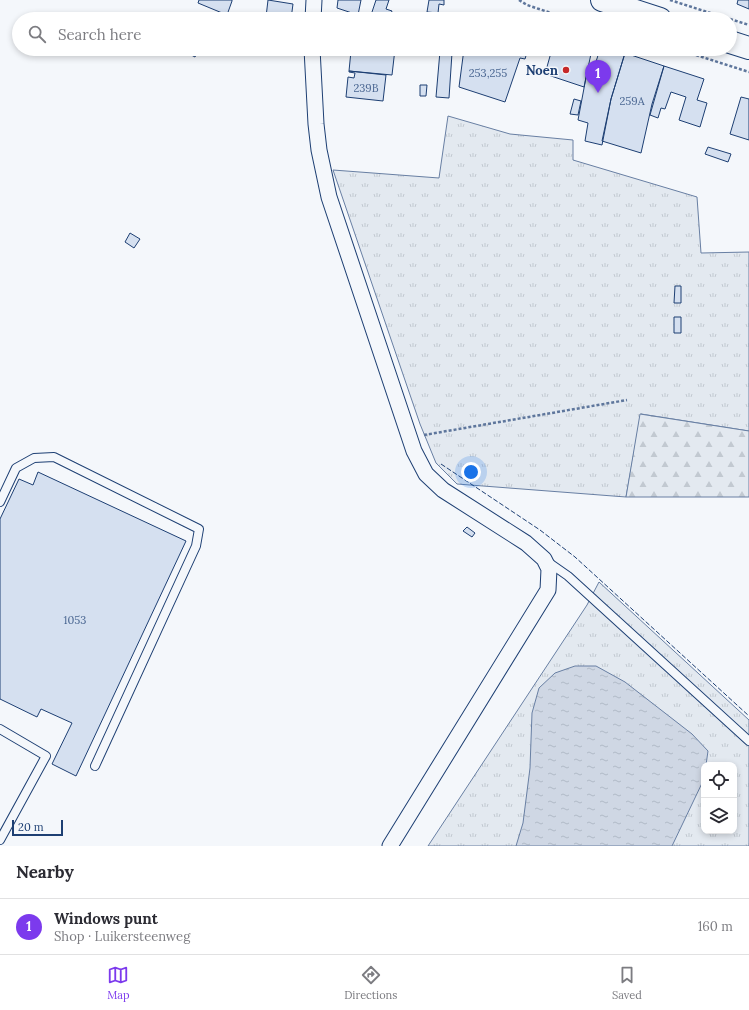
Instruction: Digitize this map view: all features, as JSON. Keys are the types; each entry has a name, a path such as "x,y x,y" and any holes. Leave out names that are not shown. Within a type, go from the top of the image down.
{"main road":[{"path":"602,0 639,12"},
{"path":"737,44 749,48"}],"street":[{"path":"313,12 314,0"},
{"path":"312,56 316,124 319,150 328,197 414,452 426,474 443,490 526,543 544,559 549,569 548,590 390,846"}],"lane":[{"path":"0,502 16,468 34,458 54,457 199,529 196,546 95,766"},
{"path":"544,559 568,576 749,741"},
{"path":"0,729 46,756 0,840"}],"path":[{"path":"520,0 527,5 548,12"},
{"path":"670,0 708,12"},
{"path":"737,21 749,25"},
{"path":"699,56 749,72"},
{"path":"410,438 627,400"}],"green space":[{"path":"448,116 510,134 573,140 573,160 697,197 701,253 749,252 749,431 641,414 626,497 457,484 436,463 420,424 333,170 439,178"},
{"path":"640,414 749,431 749,497 626,497"},
{"path":"599,582 749,720 749,846 428,846 587,605"}],"water":[{"path":"575,666 596,666 625,682 692,734 708,751 706,762 701,762 701,785 672,846 516,846 523,823 530,768 532,713 539,688 555,673"}],"building":[{"path":"199,0 232,0 228,12 220,12 198,3"},
{"path":"268,0 293,4 292,12 267,12"},
{"path":"338,0 361,0 359,12 349,12 337,8"},
{"path":"376,0 389,0 386,9 392,12 372,12"},
{"path":"429,0 444,0 444,5 439,4 438,12 427,12"},
{"path":"738,0 749,0 749,9 737,4"},
{"path":"350,56 394,56 392,75 349,71"},
{"path":"440,56 452,56 449,98 436,97"},
{"path":"463,56 526,56 525,59 520,58 505,102 459,87"},
{"name":"Noen","path":"550,56 591,56 584,87 545,74"},
{"path":"598,56 624,56 611,99 602,145 585,141 588,123 578,120 588,67 594,68"},
{"path":"624,56 634,56 664,66 652,104 641,153 602,141 611,99"},
{"path":"664,66 704,79 697,100 707,103 700,127 679,120 686,97 671,92 665,109 661,108 658,118 650,115"},
{"path":"349,71 386,75 383,101 346,97 348,77 354,78 355,73"},
{"path":"420,85 427,85 426,96 420,96"},
{"path":"741,97 749,99 749,140 730,134"},
{"path":"574,99 581,101 578,115 570,114"},
{"path":"708,147 731,154 728,162 705,154"},
{"path":"130,233 140,239 134,248 125,242"},
{"path":"675,286 681,286 681,303 674,303"},
{"path":"674,317 681,317 681,333 674,333"},
{"path":"38,472 186,541 76,776 52,764 72,723 41,709 37,717 0,699 0,519 19,479 33,485"},
{"path":"467,527 475,533 472,537 463,531"}],"fence":[{"path":"441,464 540,530 575,557 749,716"}],"place":[{"name":"Noen","path":"566,70"},
{"name":"Windows punt","path":"598,93"}]}
